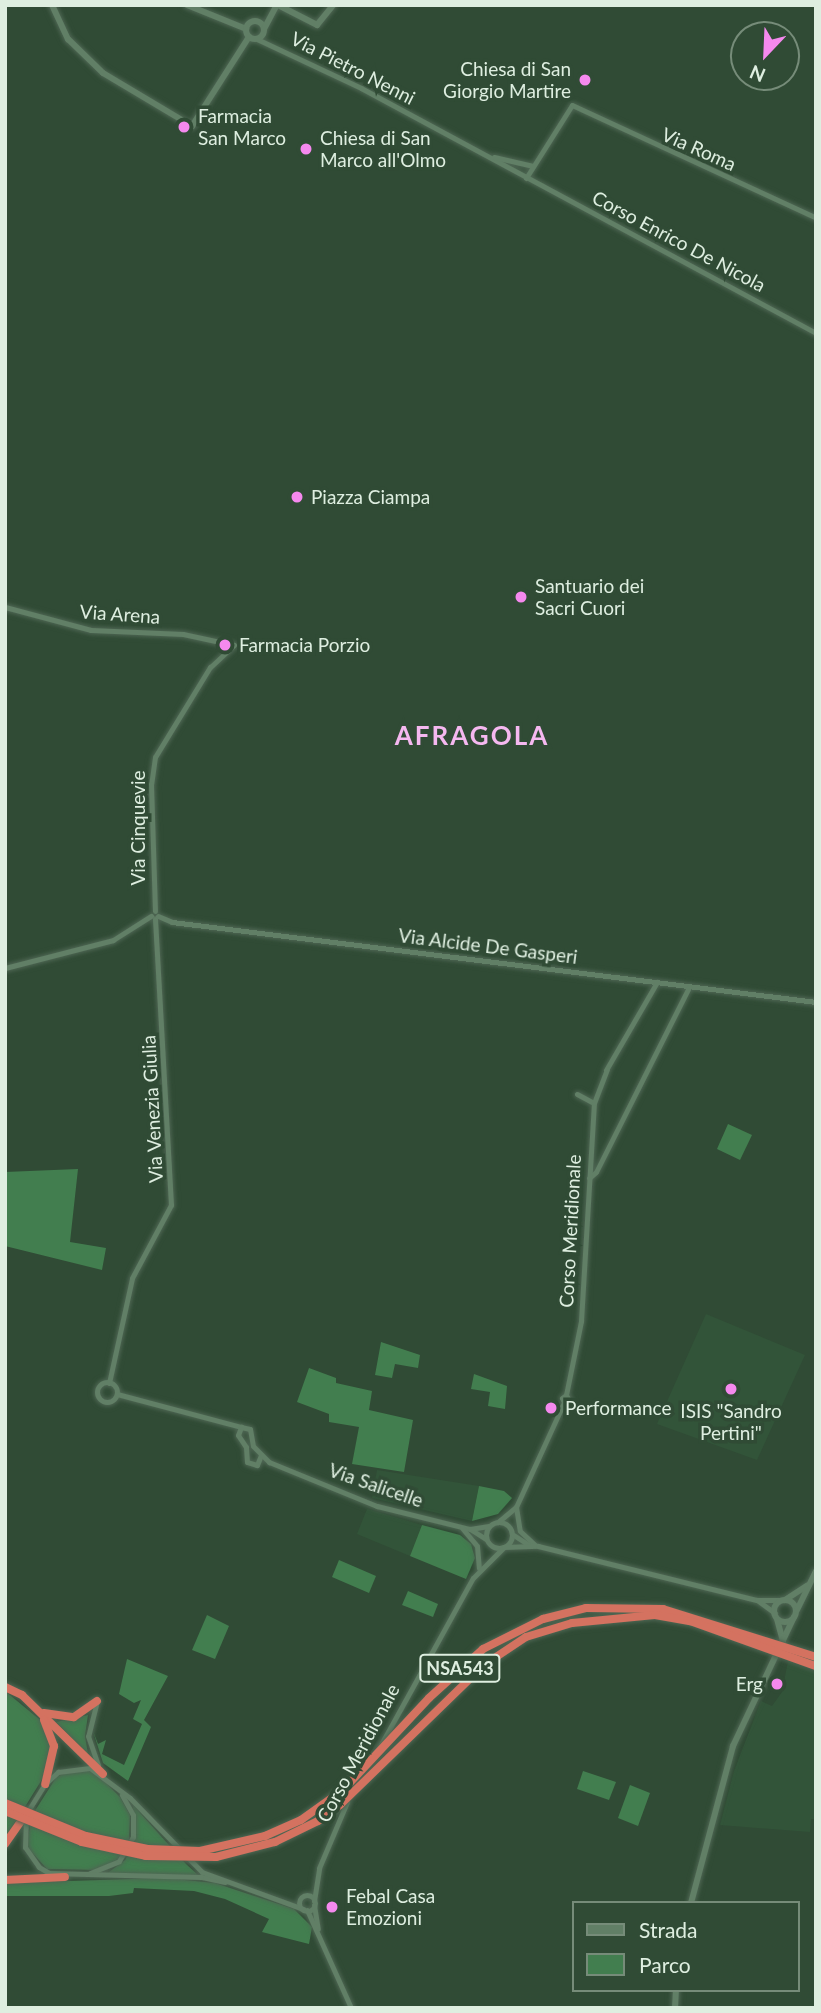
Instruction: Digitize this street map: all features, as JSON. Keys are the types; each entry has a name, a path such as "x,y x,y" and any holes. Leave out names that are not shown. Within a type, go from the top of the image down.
{"highway":[{"name":"NSA543","path":"5,1803 86,1836 148,1849 200,1851 227,1847 302,1820 343,1790 429,1698 483,1649 565,1613 607,1606 663,1609 816,1657"},
{"name":"NSA543","path":"5,1811 115,1851 203,1858 275,1842 318,1821 484,1665 526,1637 572,1622 655,1615 690,1621 816,1666"},
{"path":"5,1686 40,1711 103,1774"},
{"path":"40,1711 59,1718 74,1717 97,1701"},
{"path":"40,1711 54,1746 45,1784"},
{"path":"5,1843 26,1814"},
{"path":"5,1880 65,1877"}],"main road":[{"path":"52,5 68,39 103,73 192,125 249,37"},
{"path":"187,5 246,29 263,28"},
{"path":"249,37 257,39 278,5 317,25 333,5"},
{"path":"246,29 249,37"},
{"path":"692,1901 733,1745 816,1571"},
{"path":"783,1640 776,1615 783,1600 810,1584"},
{"path":"783,1600 793,1603 795,1615"},
{"path":"776,1615 785,1622 795,1615"}],"street":[{"name":"Via Pietro Nenni","path":"263,28 272,43"},
{"name":"Via Pietro Nenni","path":"257,39 272,43 484,154"},
{"name":"Via Roma","path":"532,166 572,105 816,218"},
{"path":"484,154 532,166 526,178"},
{"name":"Corso Enrico De Nicola","path":"484,154 816,333"},
{"path":"511,169 514,162"},
{"name":"Via Arena","path":"5,607 91,631 183,634 234,645"},
{"name":"Via Cinquevie","path":"155,915 151,784 155,757 210,667 234,645"},
{"path":"5,968 113,940 155,915"},
{"name":"Via Alcide De Gasperi","path":"155,915 172,922 816,1002"},
{"name":"Via Venezia Giulia","path":"117,1394 110,1402 99,1398 98,1388 109,1383 137,1262 171,1205 155,915"},
{"name":"Corso Meridionale","path":"516,1507 565,1399 581,1321 594,1103 606,1070 657,982"},
{"path":"589,1175 596,1172 689,987"},
{"path":"577,1094 594,1103"},
{"path":"109,1383 117,1394 229,1426 241,1427 239,1437"},
{"path":"229,1426 246,1447 247,1461 258,1464 261,1455"},
{"name":"Via Salicelle","path":"241,1427 250,1429 251,1443 261,1455 274,1464 377,1506 470,1529"},
{"name":"Via Salicelle","path":"258,1464 274,1464"},
{"path":"470,1529 498,1522 516,1507"},
{"path":"516,1507 520,1531 535,1546"},
{"path":"498,1522 507,1524 512,1534 535,1546 757,1600 783,1600"},
{"path":"486,1539 489,1526"},
{"path":"460,1527 477,1546 480,1567"},
{"path":"470,1529 494,1547 535,1546"},
{"path":"480,1567 504,1547 512,1534"},
{"name":"Corso Meridionale","path":"319,1936 314,1903 316,1885 346,1803 480,1567"},
{"path":"757,1600 776,1615"},
{"path":"97,1701 88,1736 103,1774 186,1860 225,1882"},
{"path":"103,1774 75,1767 45,1784 26,1814 23,1835 30,1858 49,1874 65,1877 201,1877 225,1882 305,1910"},
{"path":"80,1876 110,1868 134,1837 133,1815 115,1785"},
{"name":"Corso Meridionale","path":"302,1898 316,1885"},
{"path":"269,1898 302,1898 314,1903 305,1910"},
{"path":"302,1898 305,1910 351,2008"}],"shaded area":[{"name":"ISIS \"Sandro Pertini\"","path":"706,1314 805,1355 757,1460 657,1424"},
{"path":"377,1470 479,1486 472,1521 372,1498"},
{"path":"367,1509 422,1525 410,1556 357,1534"},
{"path":"788,1661 816,1673 816,1819 811,1819 810,1832 720,1825 734,1771 761,1701 772,1706 782,1692"}],"green space":[{"path":"728,1124 752,1135 740,1160 717,1149"},
{"path":"78,1169 70,1242 106,1248 102,1270 5,1246 5,1172"},
{"path":"381,1342 420,1355 418,1368 395,1364 392,1378 375,1375"},
{"path":"309,1368 336,1378 336,1383 372,1391 369,1410 413,1420 404,1472 352,1464 359,1427 329,1422 329,1414 297,1402"},
{"path":"474,1374 507,1386 505,1409 488,1406 490,1392 471,1389"},
{"path":"479,1486 504,1491 512,1498 498,1514 472,1521"},
{"path":"422,1525 460,1535 471,1544 475,1558 466,1579 410,1556"},
{"path":"339,1560 376,1576 369,1593 332,1577"},
{"path":"408,1591 438,1604 433,1617 402,1605"},
{"path":"207,1615 229,1626 215,1659 192,1650"},
{"path":"127,1659 168,1676 144,1720 151,1727 128,1781 103,1763 93,1731 98,1744 106,1740 102,1754 124,1765 142,1724 133,1719 141,1700 134,1703 119,1694"},
{"path":"5,1691 39,1719 52,1744 46,1773 5,1839"},
{"path":"88,1715 85,1736 88,1754 56,1722"},
{"path":"85,1769 97,1774 120,1797 130,1815 129,1840 118,1859 97,1870 47,1869 27,1847 31,1817 57,1776"},
{"path":"583,1771 616,1782 609,1800 577,1789"},
{"path":"630,1785 650,1793 638,1826 618,1818"},
{"path":"133,1805 198,1875 105,1875 125,1860 134,1845"},
{"path":"164,1878 215,1883 294,1909 312,1927 309,1944 262,1932 269,1919 225,1899 194,1891 134,1888 133,1893 109,1896 5,1896 5,1883"}],"place":[{"name":"Chiesa di San Giorgio Martire","path":"585,80"},
{"name":"Farmacia San Marco","path":"184,127"},
{"name":"Chiesa di San Marco all'Olmo","path":"306,149"},
{"name":"Piazza Ciampa","path":"297,497"},
{"name":"Santuario dei Sacri Cuori","path":"521,597"},
{"name":"Farmacia Porzio","path":"225,645"},
{"name":"ISIS \"Sandro Pertini\"","path":"731,1389"},
{"name":"Performance","path":"551,1408"},
{"name":"Erg","path":"777,1684"},
{"name":"Febal Casa Emozioni","path":"332,1907"}],"district":[{"name":"AFRAGOLA","path":"472,736"}]}
